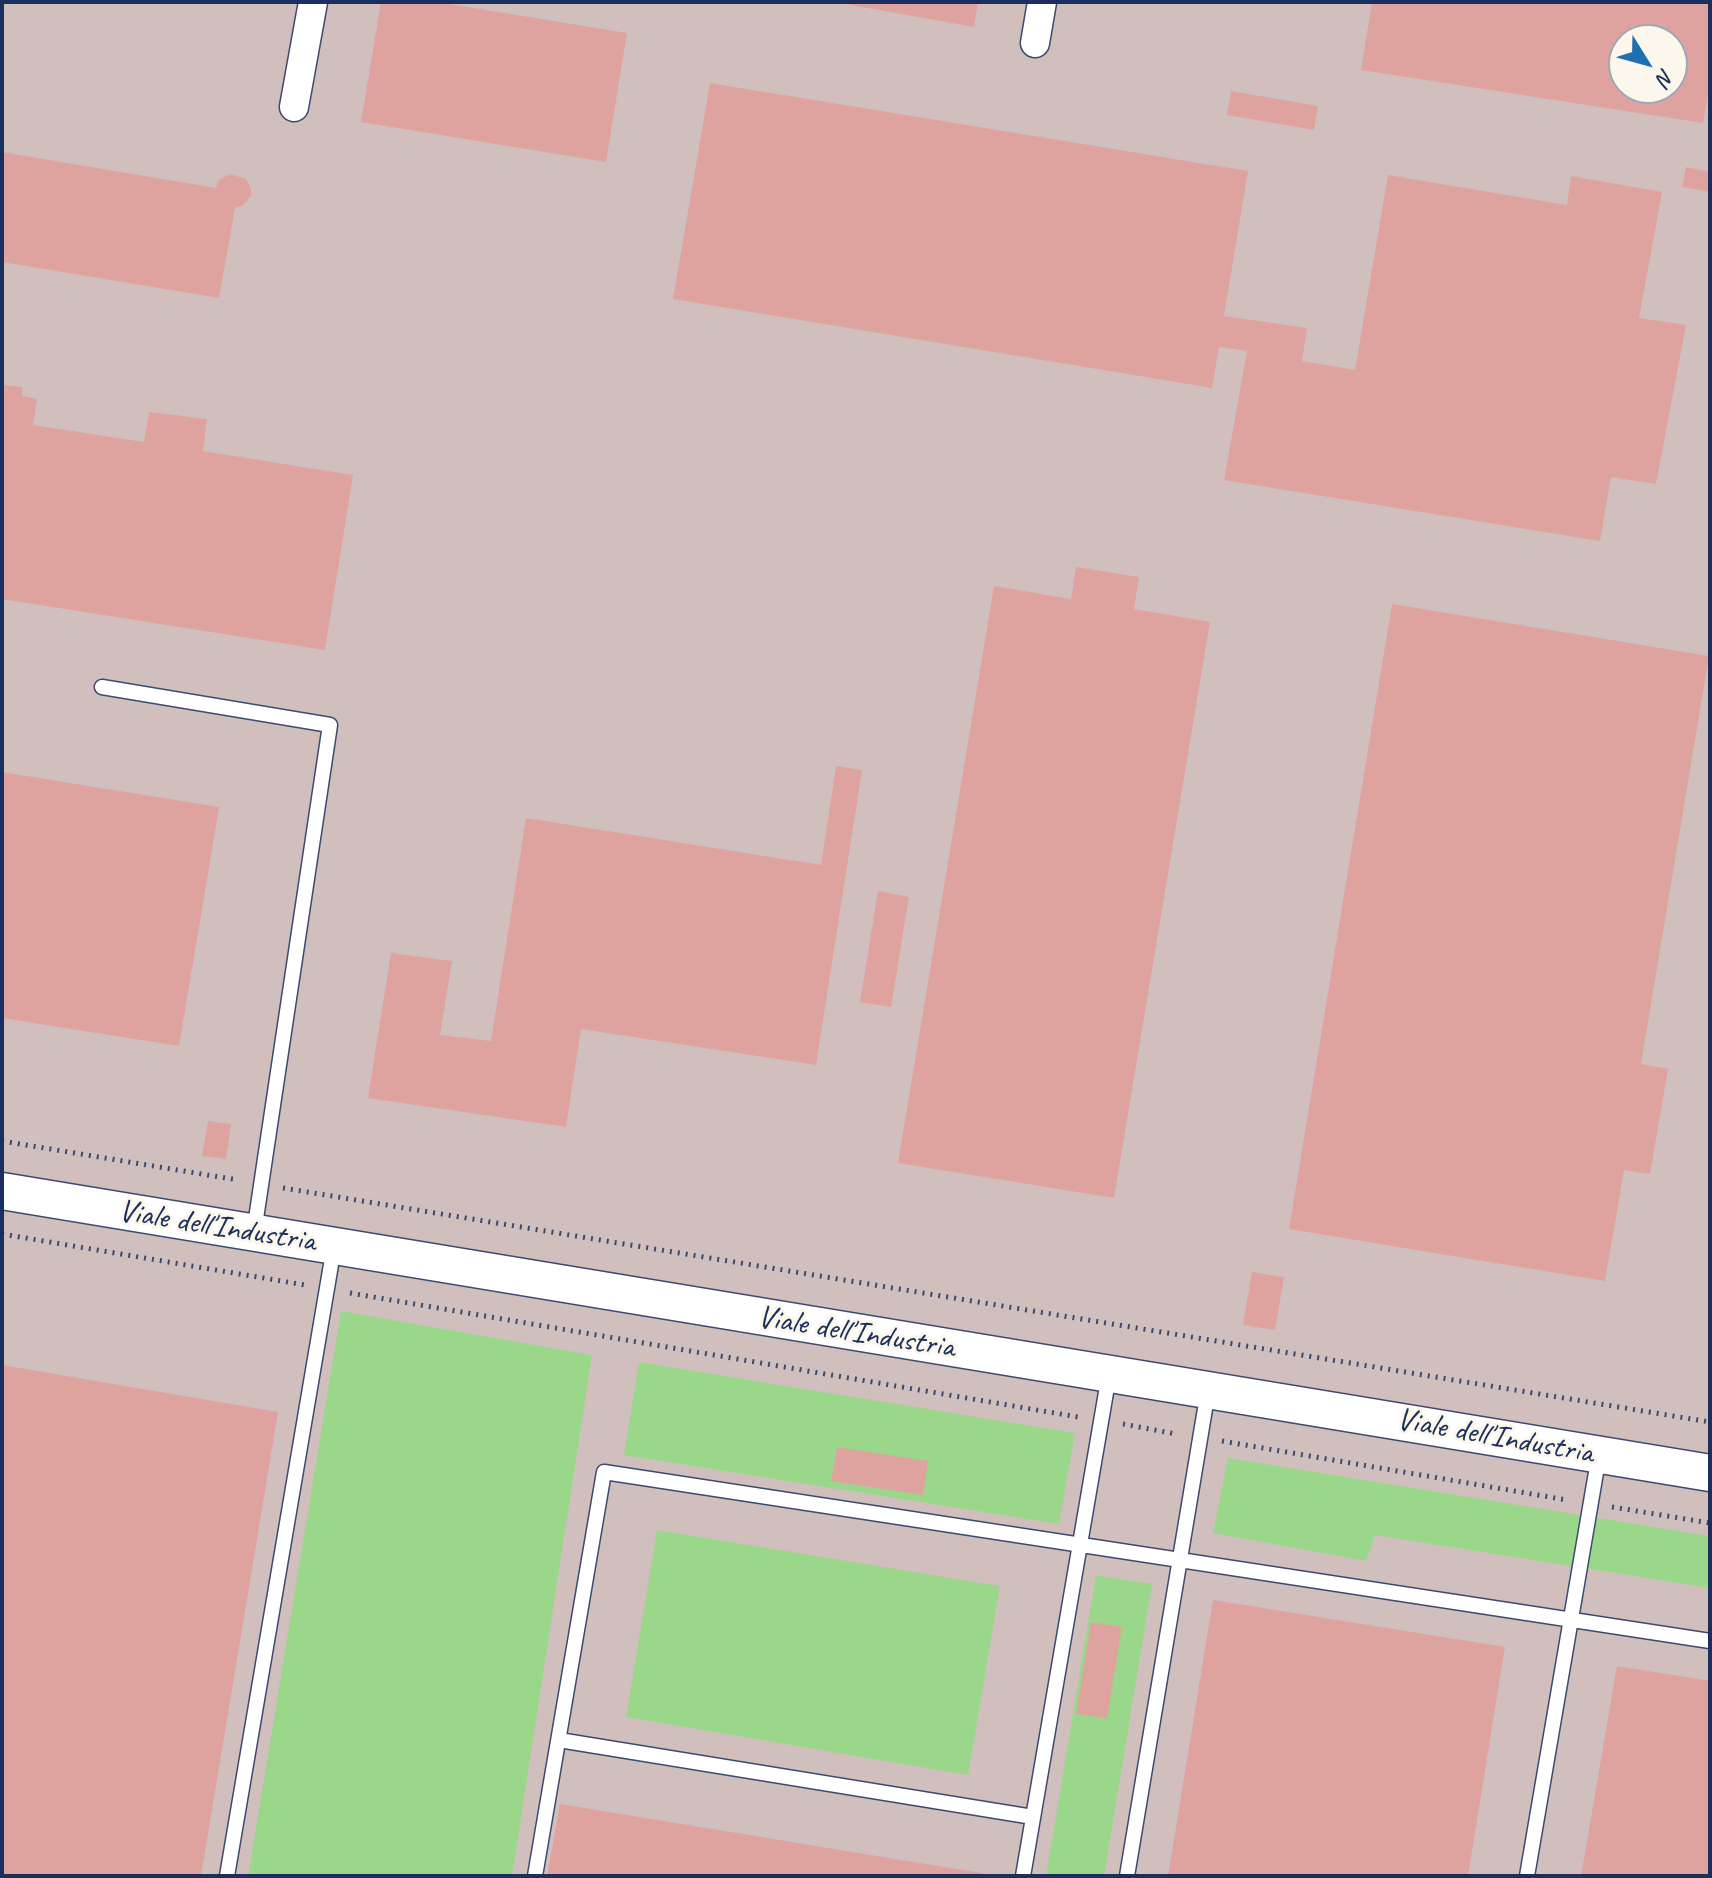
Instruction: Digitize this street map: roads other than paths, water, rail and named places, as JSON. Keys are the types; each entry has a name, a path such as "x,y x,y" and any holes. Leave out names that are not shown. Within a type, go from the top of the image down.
{"street":[{"path":"294,107 313,2"},
{"path":"1035,43 1042,2"},
{"name":"Viale dell'Industria","path":"2,1191 1710,1473"}],"lane":[{"path":"102,687 330,725 254,1233"},
{"path":"227,1876 334,1247"},
{"path":"1023,1876 1109,1375"},
{"path":"1127,1876 1208,1389"},
{"path":"1527,1876 1599,1455"},
{"path":"535,1876 604,1472 1570,1617 1710,1641"},
{"path":"559,1740 1033,1817"}]}
